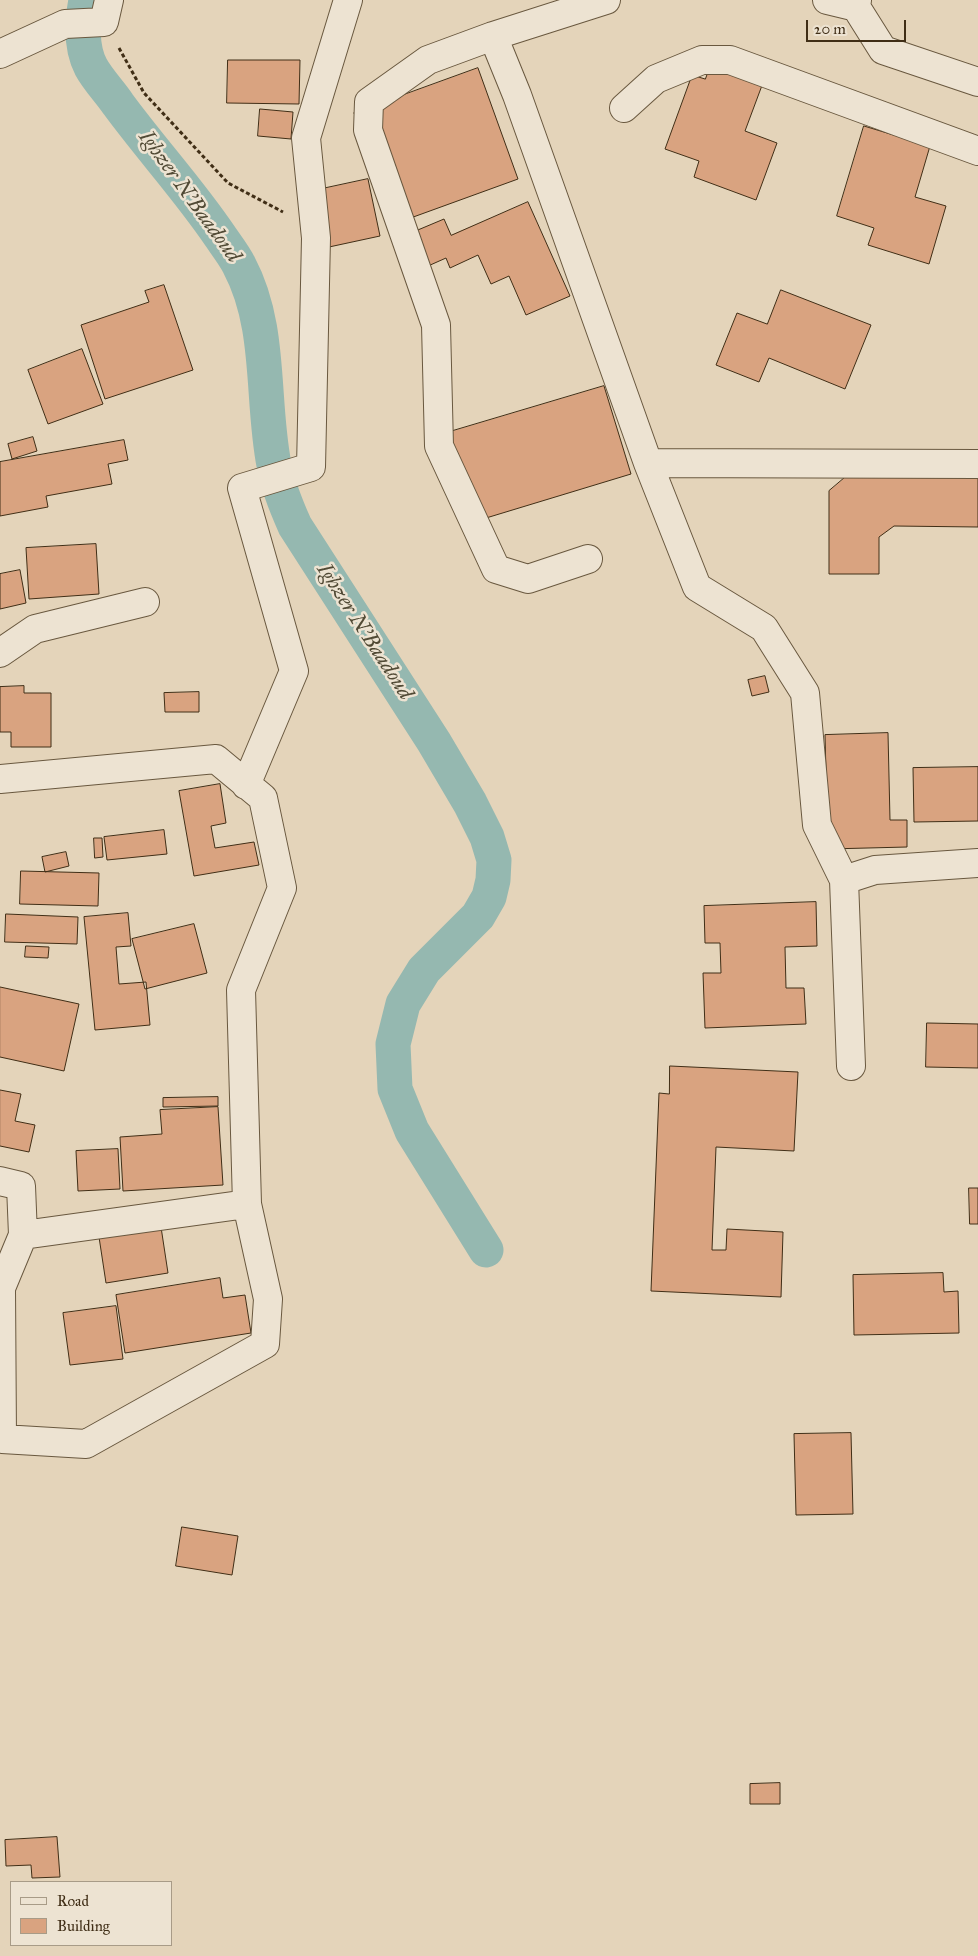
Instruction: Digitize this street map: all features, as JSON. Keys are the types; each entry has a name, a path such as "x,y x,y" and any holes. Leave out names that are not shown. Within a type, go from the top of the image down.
{"street":[{"path":"246,784 294,671 242,488 311,467 315,229 306,138 348,0"},
{"path":"588,559 528,578 496,568 439,446 436,325 368,130 369,102 428,60 493,36 606,0"},
{"path":"828,0 856,4 883,50 978,82"},
{"path":"0,54 65,24 107,11"},
{"path":"493,36 517,95 648,463 697,587 764,628 805,693 817,824 844,880 851,1066"},
{"path":"624,108 656,79 702,60 730,60 978,151"},
{"path":"648,463 978,464"},
{"path":"0,653 35,629 145,602"},
{"path":"0,779 216,759 263,798 282,888 242,990 247,1204 268,1299 265,1344 218,1372 86,1444 1,1439 0,1288 23,1236 21,1186 0,1181"},
{"path":"844,880 875,870 978,863"},
{"path":"23,1236 247,1204"}],"path":[{"path":"107,11 144,93 228,183 315,229"}],"building":[{"path":"228,60 300,60 299,104 227,103"},
{"path":"712,62 764,80 745,131 777,143 756,200 694,177 699,161 665,149 692,75 705,79"},
{"path":"478,68 518,179 394,224 354,113"},
{"path":"260,109 293,112 291,139 258,136"},
{"path":"864,126 930,146 915,197 946,206 929,264 868,245 874,228 837,216"},
{"path":"368,179 380,236 329,247 317,190"},
{"path":"528,202 570,296 526,315 509,276 491,284 478,255 450,268 446,258 410,274 394,240 444,219 451,235"},
{"path":"164,285 193,370 105,399 81,325 149,302 145,291"},
{"path":"781,290 871,325 845,389 769,358 759,382 716,365 737,313 767,324"},
{"path":"82,349 103,404 48,424 28,370"},
{"path":"604,386 631,474 463,525 436,436"},
{"path":"33,437 37,451 12,459 8,444"},
{"path":"124,440 128,460 108,464 112,484 46,496 48,507 0,516 0,462"},
{"path":"849,474 978,475 978,527 894,526 879,537 879,574 829,574 829,491"},
{"path":"96,544 99,594 29,599 26,548"},
{"path":"20,570 26,603 0,609 0,574"},
{"path":"765,676 769,692 752,696 748,680"},
{"path":"24,686 24,693 51,693 51,747 11,747 11,732 0,732 0,687"},
{"path":"199,692 199,712 165,712 164,693"},
{"path":"888,733 890,820 907,820 907,847 828,849 825,735"},
{"path":"978,767 978,821 914,822 913,768"},
{"path":"220,784 226,823 211,826 215,848 254,842 259,865 194,876 179,791"},
{"path":"164,830 167,854 107,860 104,837"},
{"path":"94,838 102,838 103,857 95,858"},
{"path":"66,852 69,866 45,872 42,857"},
{"path":"21,871 99,873 98,906 20,904"},
{"path":"816,902 817,946 785,947 786,988 804,988 806,1024 705,1028 703,973 721,973 720,943 705,943 704,906"},
{"path":"128,913 131,946 116,947 119,984 146,982 150,1025 95,1030 84,917"},
{"path":"6,914 78,917 77,944 5,942"},
{"path":"194,924 207,973 145,989 132,939"},
{"path":"26,946 49,947 48,958 25,957"},
{"path":"0,987 79,1004 64,1071 0,1057"},
{"path":"927,1023 978,1024 978,1068 926,1067"},
{"path":"670,1066 798,1072 794,1151 716,1147 712,1250 726,1250 727,1229 783,1232 781,1297 651,1291 659,1093 669,1094"},
{"path":"0,1090 21,1094 15,1121 35,1125 29,1152 0,1146"},
{"path":"218,1097 218,1106 163,1107 163,1098"},
{"path":"218,1107 223,1185 123,1191 120,1137 162,1134 160,1110"},
{"path":"118,1149 120,1189 78,1191 76,1151"},
{"path":"969,1188 978,1188 978,1224 970,1224"},
{"path":"161,1227 168,1273 106,1283 99,1237"},
{"path":"943,1273 944,1292 958,1291 959,1333 854,1335 853,1275"},
{"path":"220,1278 223,1298 245,1295 251,1333 125,1353 116,1295"},
{"path":"116,1306 123,1359 70,1365 63,1313"},
{"path":"851,1433 853,1514 796,1515 794,1434"},
{"path":"182,1527 238,1536 232,1575 176,1566"},
{"path":"780,1783 780,1804 750,1804 750,1784"},
{"path":"57,1837 60,1877 32,1878 31,1865 6,1866 5,1840"}],"waterway":[{"name":"Ighzer N'Baadoud","path":"86,0 83,34 85,51 91,67 208,219 237,261 249,289 257,313 261,338 274,465 283,496 295,526 434,742 470,803 487,837 494,860 493,880 489,897 478,916 424,970 403,1004 393,1044 395,1089 412,1131 486,1250"}]}
